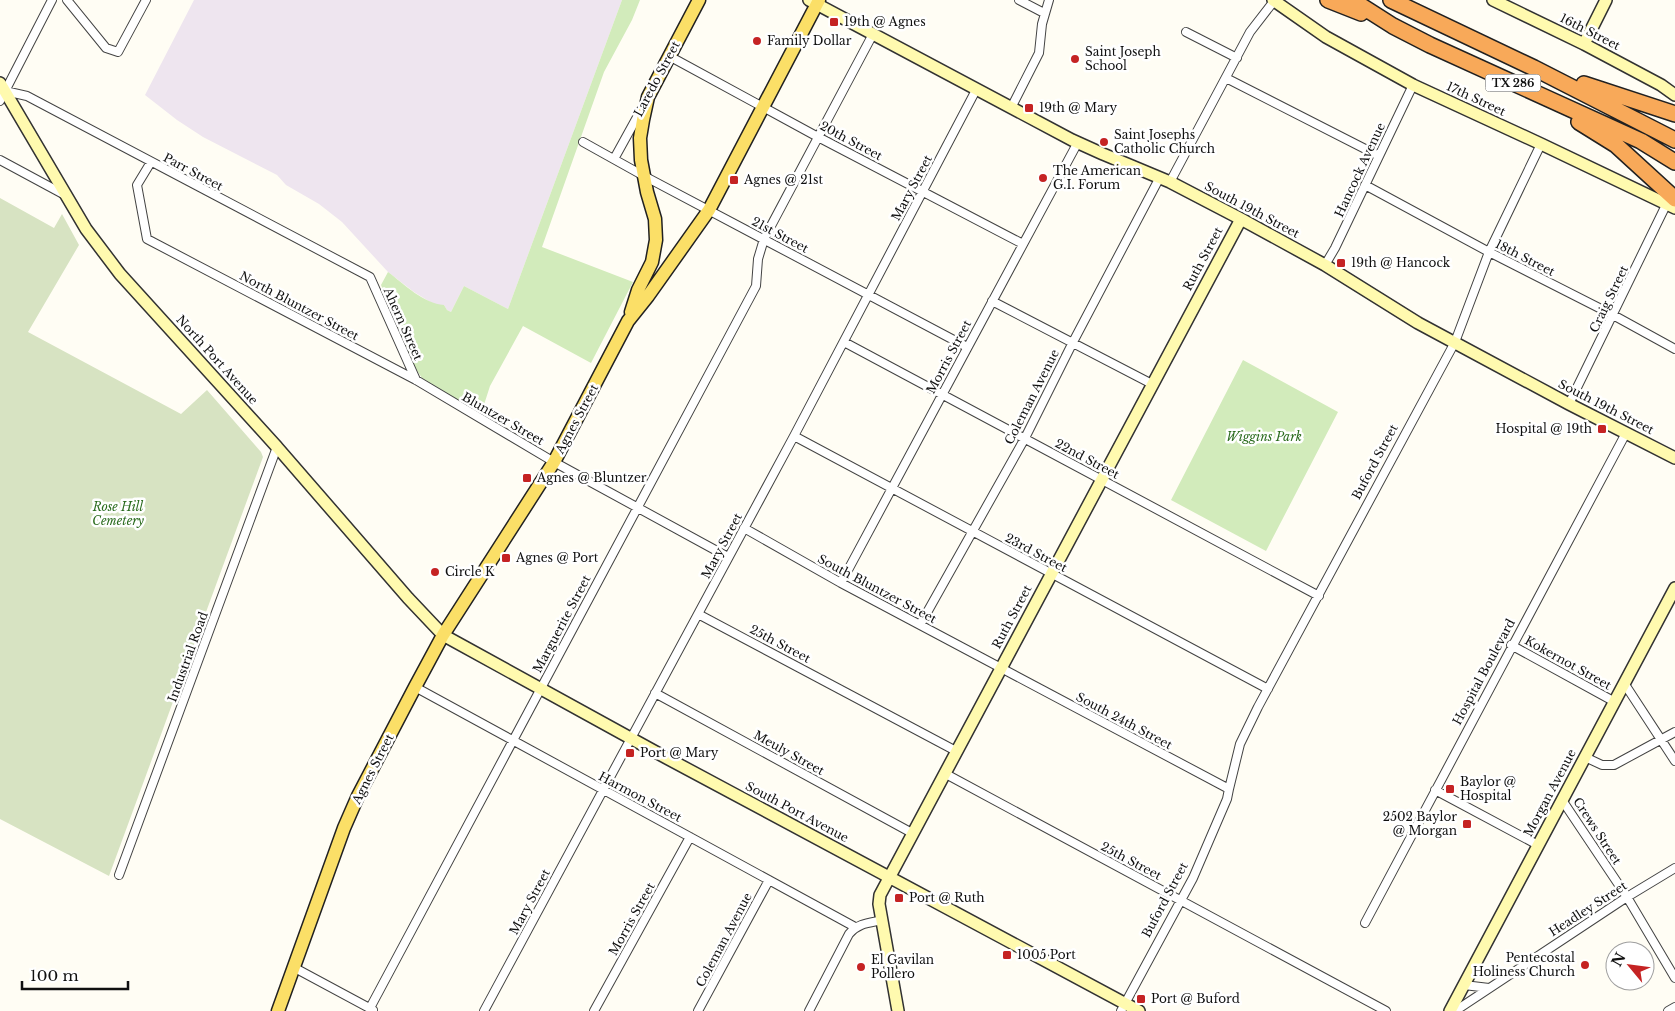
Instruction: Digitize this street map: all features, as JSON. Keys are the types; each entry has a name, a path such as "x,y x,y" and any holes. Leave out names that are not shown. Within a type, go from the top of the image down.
{"highway":[{"path":"1328,0 1394,26"},
{"name":"TX 286","path":"1352,0 1394,26 1430,45 1641,141 1675,162"},
{"name":"TX 286","path":"1391,0 1534,68 1675,140"},
{"path":"1534,68 1675,114"},
{"path":"1534,92 1616,145 1672,203"}],"main road":[{"name":"Laredo Street","path":"648,97 699,0"},
{"name":"17th Street","path":"1274,0 1326,37 1413,85 1672,203"},
{"name":"16th Street","path":"1493,0 1584,44 1661,85"},
{"path":"1584,44 1606,0"},
{"name":"South 19th Street","path":"815,1 1011,108 1078,142 1165,180 1240,219 1325,265 1418,323 1675,458"},
{"name":"Agnes Street","path":"278,1011 344,828 358,796 415,687 443,635 554,462 628,321 709,210 815,1"},
{"path":"1661,85 1675,94"},
{"name":"North Port Avenue","path":"2,92 86,229 120,274 277,447 408,598 443,635"},
{"path":"628,321 638,290 652,262 656,240 656,219 647,192 640,138 648,97"},
{"name":"Ruth Street","path":"898,1011 879,904 880,895 1240,219"},
{"name":"Morgan Avenue","path":"1450,1011 1675,588"},
{"name":"South Port Avenue","path":"443,635 1123,1007 1139,1011"}],"street":[{"path":"2,92 52,0"},
{"path":"67,0 106,48 118,52 146,0"},
{"path":"1019,0 1044,13"},
{"path":"1011,108 1039,54 1044,13 1049,0"},
{"name":"Coleman Avenue","path":"920,625 1025,438 1073,342 1165,180 1226,78 1250,32 1274,0"},
{"path":"1186,32 1237,58"},
{"name":"Marguerite Street","path":"372,1010 540,689 756,286 758,259 764,239 873,34"},
{"name":"20th Street","path":"669,56 818,137 1023,244"},
{"path":"1226,78 1379,156"},
{"name":"Hancock Avenue","path":"1325,265 1335,248 1413,85"},
{"name":"16th Street","path":"1661,85 1675,89"},
{"name":"Mary Street","path":"484,1011 794,436 976,90"},
{"name":"Parr Street","path":"2,92 27,96 370,276"},
{"name":"Laredo Street","path":"614,159 648,97"},
{"name":"21st Street","path":"583,142 967,348"},
{"name":"Morris Street","path":"841,583 1078,142"},
{"name":"Buford Street","path":"1123,1007 1203,856 1226,799 1240,744 1455,342 1489,252 1541,144"},
{"path":"0,160 66,195"},
{"name":"North Bluntzer Street","path":"151,162 137,185 147,238 416,380 440,395"},
{"name":"18th Street","path":"1365,185 1675,349"},
{"name":"Craig Street","path":"1570,404 1613,315 1672,203"},
{"name":"Ahern Street","path":"370,276 416,380"},
{"path":"992,301 1152,384"},
{"name":"22nd Street","path":"844,342 1319,596"},
{"name":"Bluntzer Street","path":"440,395 554,462"},
{"name":"Hospital Boulevard","path":"1365,923 1626,432"},
{"name":"23rd Street","path":"794,436 1268,690"},
{"name":"Industrial Road","path":"119,875 277,447"},
{"path":"554,462 728,557"},
{"name":"South Bluntzer Street","path":"744,528 841,583 1001,668"},
{"name":"25th Street","path":"698,614 956,751"},
{"name":"Kokernot Street","path":"1512,645 1614,702"},
{"name":"South 24th Street","path":"1001,668 1229,789"},
{"path":"1624,683 1675,761"},
{"name":"Harmon Street","path":"415,687 855,927"},
{"name":"Meuly Street","path":"655,693 912,833"},
{"path":"1585,757 1602,765 1614,765 1675,732"},
{"name":"25th Street","path":"944,773 1386,1011"},
{"path":"1436,790 1538,845"},
{"name":"Crews Street","path":"1562,800 1626,897 1675,978"},
{"name":"Morris Street","path":"594,1011 690,837"},
{"name":"Headley Street","path":"1455,1011 1626,897 1675,868"},
{"name":"Coleman Avenue","path":"698,1011 769,880"},
{"path":"809,1011 849,934 855,927 883,920"},
{"path":"294,967 372,1010"},
{"path":"1464,985 1489,988"},
{"path":"1668,1011 1675,1007"}],"shaded area":[{"path":"194,0 622,0 508,309 464,286 451,312 444,305 435,305 388,272 342,222 319,204 286,185 277,175 203,137 145,95"}],"green space":[{"path":"622,0 640,0 632,20 604,72 542,247 633,282 591,363 523,326 490,386 481,414 422,378 415,368 381,285 388,272 422,297 444,305 451,312 464,286 508,309"},
{"name":"Rose Hill Cemetery","path":"0,198 54,228 62,214 79,245 28,332 181,414 207,390 261,452 263,457 109,876 0,819"},
{"name":"Wiggins Park","path":"1243,360 1338,412 1266,551 1171,500"}],"place":[{"name":"19th @ Agnes","path":"834,22"},
{"name":"Family Dollar","path":"757,41"},
{"name":"Saint Joseph School","path":"1075,59"},
{"name":"19th @ Mary","path":"1029,108"},
{"name":"Saint Josephs Catholic Church","path":"1104,142"},
{"name":"The American G.I. Forum","path":"1043,178"},
{"name":"Agnes @ 21st","path":"734,180"},
{"name":"19th @ Hancock","path":"1341,263"},
{"name":"Hospital @ 19th","path":"1602,429"},
{"name":"Agnes @ Bluntzer","path":"527,478"},
{"name":"Agnes @ Port","path":"506,558"},
{"name":"Circle K","path":"435,572"},
{"name":"Port @ Mary","path":"630,753"},
{"name":"Baylor @ Hospital","path":"1450,789"},
{"name":"2502 Baylor @ Morgan","path":"1467,824"},
{"name":"Port @ Ruth","path":"899,898"},
{"name":"1005 Port","path":"1007,955"},
{"name":"Pentecostal Holiness Church","path":"1585,965"},
{"name":"El Gavilan Pollero","path":"861,967"},
{"name":"Port @ Buford","path":"1141,999"}]}
